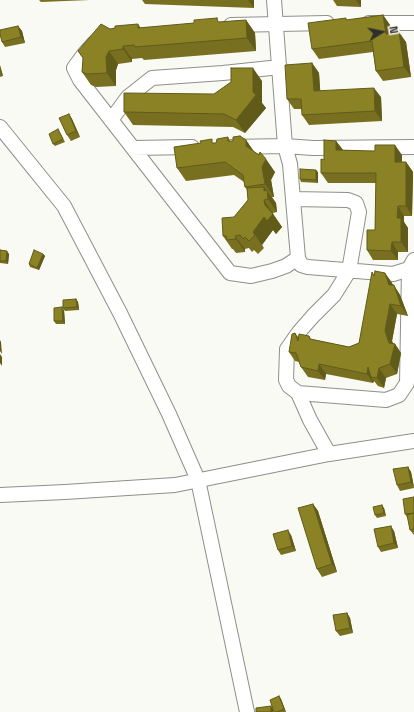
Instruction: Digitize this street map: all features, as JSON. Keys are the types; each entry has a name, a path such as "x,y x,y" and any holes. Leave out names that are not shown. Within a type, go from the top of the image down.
{"street":[{"path":"274,0 286,146 290,164 298,258 302,265 308,267 349,271 393,274 411,265 407,384 399,395 386,400 298,392 289,386 286,380 287,349 299,332 334,295 349,271 359,212 356,203 348,200 293,199"},
{"path":"214,26 337,23"},
{"path":"353,23 414,23"},
{"path":"107,36 96,40 74,68 80,80 230,273 251,276 286,266 298,258"},
{"path":"111,120 128,98 152,78 280,67"},
{"path":"0,127 64,206 120,312 169,414 198,480 247,712"},
{"path":"133,148 202,147"},
{"path":"217,147 414,147"},
{"path":"298,392 310,420 329,454"},
{"path":"0,495 175,485 329,454 414,441"}],"building":[{"path":"383,15 386,34 399,32 404,67 376,71 372,41 312,49 308,23"},
{"path":"217,18 218,22 246,20 247,38 135,47 134,45 123,46 123,49 109,51 106,57 107,73 87,74 82,72 83,58 78,51 101,24 110,29 115,28 115,26 138,24 138,28 194,23 194,20"},
{"path":"18,26 21,37 2,42 0,30"},
{"path":"312,63 314,91 374,88 375,111 302,115 301,99 287,99 285,65"},
{"path":"231,68 253,68 253,92 256,95 236,120 224,114 124,112 124,93 214,94 231,82"},
{"path":"69,114 76,131 67,135 59,118"},
{"path":"58,129 63,139 53,144 49,134"},
{"path":"240,136 246,140 246,146 259,155 260,152 266,159 262,167 265,184 245,187 243,175 225,162 177,168 174,147 201,143 200,141 212,139 212,143 216,143 217,139 228,137 228,141 233,141 233,137"},
{"path":"324,140 336,141 336,150 375,151 375,145 395,145 395,162 406,162 406,206 398,206 397,218 401,218 401,242 392,242 391,251 367,250 367,230 375,230 376,173 321,173 321,159 324,160"},
{"path":"300,169 316,170 316,180 300,179"},
{"path":"264,187 264,191 267,190 268,199 264,200 265,205 273,214 267,221 264,217 253,232 255,235 249,241 245,237 243,239 240,235 235,236 236,239 227,240 226,236 223,236 222,218 234,217 248,200 247,188"},
{"path":"0,250 7,251 6,261 0,261"},
{"path":"34,250 43,254 37,268 29,264"},
{"path":"375,271 385,273 389,285 394,285 401,306 390,304 385,331 389,343 395,344 390,364 379,368 377,378 371,377 368,367 367,374 319,364 318,371 301,367 296,353 289,352 292,334 295,333 298,341 299,334 309,336 310,339 349,347 359,343 372,272 374,276"},
{"path":"76,299 77,307 63,308 63,300"},
{"path":"62,307 63,321 54,321 54,308"},
{"path":"408,467 411,482 397,485 393,469"},
{"path":"414,497 414,513 405,514 403,499"},
{"path":"313,504 332,564 317,569 298,508"},
{"path":"382,505 384,513 375,515 373,507"},
{"path":"414,513 414,529 410,530 407,515"},
{"path":"391,526 394,543 378,547 374,529"},
{"path":"288,530 292,546 278,550 273,534"},
{"path":"347,613 350,628 336,631 333,615"},
{"path":"279,696 284,709 274,712 270,700"},
{"path":"271,706 271,712 256,712 256,708"}]}
